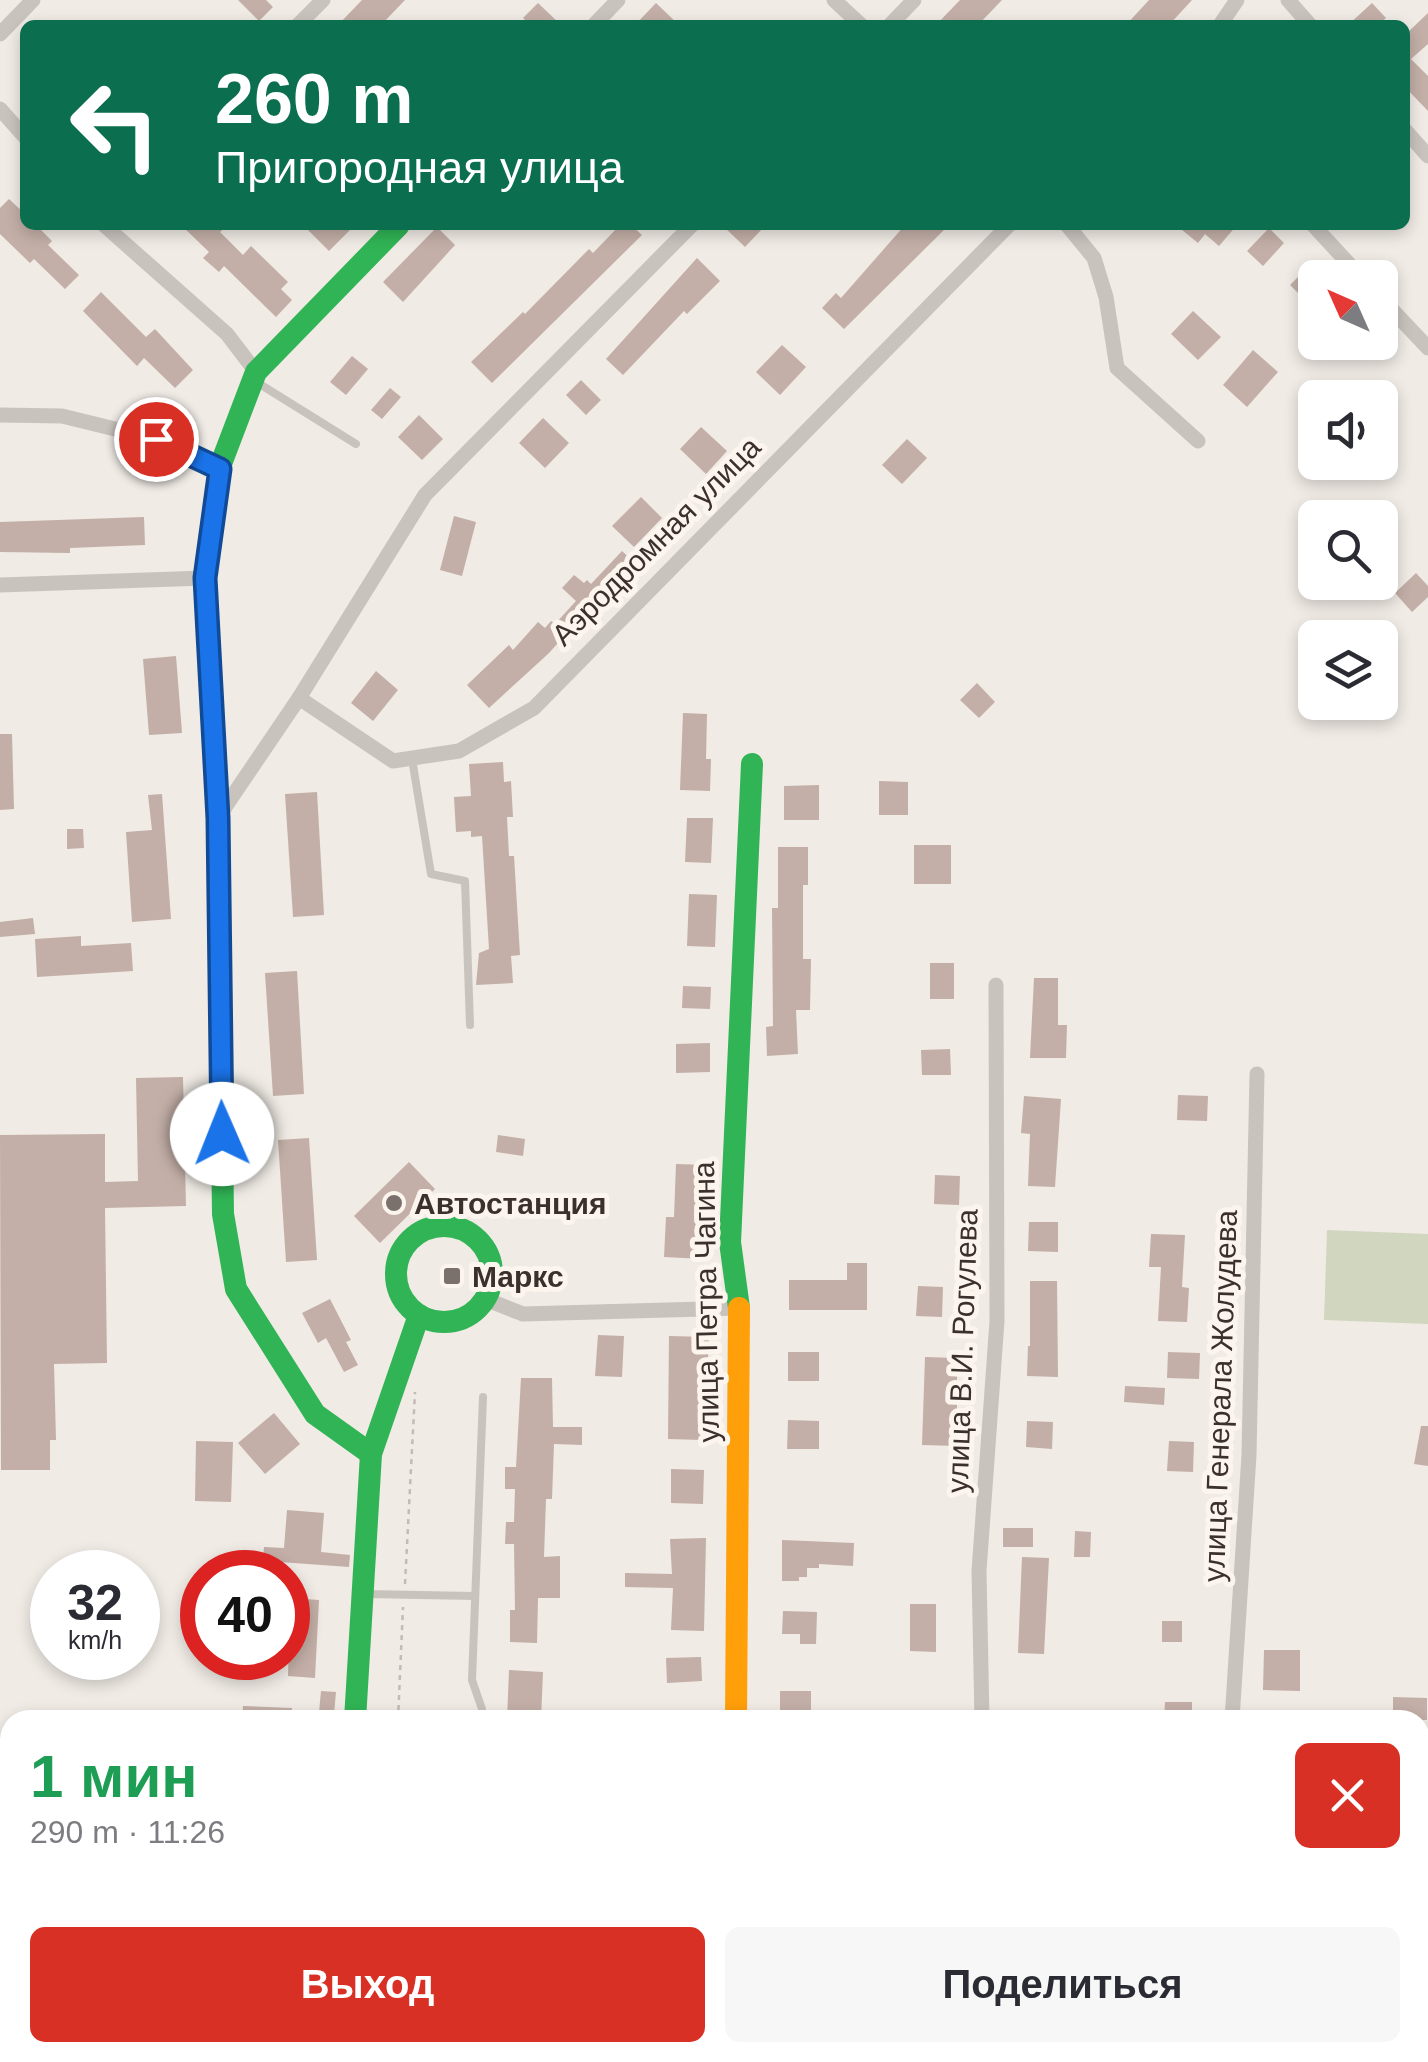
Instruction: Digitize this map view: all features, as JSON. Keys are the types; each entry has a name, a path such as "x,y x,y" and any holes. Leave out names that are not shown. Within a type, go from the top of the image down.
{"street":[{"path":"0,34 33,0"},
{"path":"303,20 323,0"},
{"path":"599,20 618,0"},
{"path":"834,0 856,20"},
{"path":"895,20 914,0"},
{"path":"1288,0 1306,20"},
{"path":"0,109 20,131"},
{"path":"1410,136 1428,156"},
{"path":"110,230 227,334 254,376"},
{"path":"371,1454 315,1414 236,1289 223,1214 218,818 205,578 220,469 254,376 394,230"},
{"path":"218,818 299,698 425,495 687,230"},
{"name":"Аэродромная улица","path":"299,698 393,761 458,751 534,708 1003,230"},
{"path":"1070,230 1094,258 1106,297 1117,368 1198,441"},
{"path":"1318,230 1345,260"},
{"path":"1398,316 1428,348"},
{"path":"0,415 62,416 99,425 156,439 220,469"},
{"path":"0,585 205,578"},
{"name":"улица Петра Чагина","path":"736,1710 739,1308 730,1242 752,764"},
{"name":"улица В.И. Рогулева","path":"982,1710 979,1571 997,1321 996,985"},
{"name":"улица Генерала Жолудева","path":"1233,1710 1248,1455 1257,1074"},
{"path":"451,1226 469,1232 483,1245 491,1262 492,1281 485,1299 472,1313 455,1320 436,1322 419,1315 405,1302 397,1285 396,1266 402,1249 416,1235 432,1227 451,1226"},
{"path":"485,1299 523,1314 739,1308"},
{"path":"356,1710 371,1454 419,1315"}],"lane":[{"path":"254,376 356,444"},
{"path":"412,758 431,874 465,881 470,1026"},
{"path":"482,1710 472,1680 483,1397"},
{"path":"362,1594 476,1596"}],"path":[{"path":"398,1710 415,1395"}],"green space":[{"path":"1327,1230 1428,1234 1428,1324 1324,1320"}],"building":[{"path":"238,0 266,0 273,7 258,20"},
{"path":"362,0 405,0 386,20 343,20"},
{"path":"960,0 1002,0 983,20 941,20"},
{"path":"1149,0 1192,0 1174,20 1131,20"},
{"path":"538,3 556,20 525,20"},
{"path":"656,3 674,20 640,20"},
{"path":"1372,3 1386,18 1384,20 1353,20"},
{"path":"1428,13 1428,44 1411,59 1428,76 1428,111 1410,92 1410,30"},
{"path":"9,199 20,209 20,230 41,230 52,241 48,245 79,275 65,289 0,234 0,208"},
{"path":"186,230 222,230 220,232 243,255 251,246 288,282 281,289 292,300 276,317 224,266 219,272 203,258 209,252"},
{"path":"308,230 350,230 329,251"},
{"path":"434,230 440,230 455,245 403,302 383,282"},
{"path":"615,230 636,230 642,235 492,383 471,362 589,249 593,253"},
{"path":"727,230 761,230 745,247"},
{"path":"901,230 944,230 844,329 822,308 836,293 841,298"},
{"path":"1182,230 1233,230 1219,246 1205,234 1198,243"},
{"path":"1267,230 1284,243 1263,266 1247,251"},
{"path":"697,258 720,281 687,314 684,311 623,375 606,359"},
{"path":"1298,277 1298,293 1290,285"},
{"path":"101,292 146,337 155,329 193,370 175,388 144,358 137,366 83,311"},
{"path":"1193,311 1221,337 1198,360 1171,334"},
{"path":"782,345 806,367 780,395 756,372"},
{"path":"1253,350 1278,372 1247,407 1223,385"},
{"path":"352,356 368,369 346,395 330,382"},
{"path":"581,380 601,400 586,415 566,395"},
{"path":"390,388 401,397 382,419 371,410"},
{"path":"419,415 443,439 422,460 398,437"},
{"path":"543,418 569,443 545,468 519,443"},
{"path":"701,427 727,451 706,474 680,449"},
{"path":"907,439 927,458 902,484 882,465"},
{"path":"641,497 662,518 634,547 612,526"},
{"path":"454,516 476,522 462,576 440,570"},
{"path":"144,517 145,545 70,548 70,553 0,552 0,522"},
{"path":"622,551 633,561 548,654 489,708 467,685 509,645 513,650 538,622 545,628 551,621 555,624 576,601 562,588 574,575 591,584"},
{"path":"1416,573 1428,586 1428,597 1412,612 1398,596 1398,590"},
{"path":"176,656 182,733 149,735 143,659"},
{"path":"376,671 398,690 373,721 351,703"},
{"path":"977,683 995,702 979,718 960,700"},
{"path":"683,713 707,714 710,791 680,790"},
{"path":"0,734 12,734 14,809 0,810"},
{"path":"503,762 504,782 511,781 513,817 507,817 509,856 514,856 520,955 511,956 513,983 476,985 479,953 489,949 482,836 471,837 471,831 456,832 454,797 471,796 469,764"},
{"path":"879,781 908,782 908,815 879,815"},
{"path":"819,785 819,820 784,820 784,786"},
{"path":"317,792 324,915 293,917 285,794"},
{"path":"162,794 171,919 132,922 126,832 152,830 148,795"},
{"path":"687,818 713,818 711,863 685,862"},
{"path":"67,829 83,829 84,848 67,849"},
{"path":"914,845 951,845 951,884 914,884"},
{"path":"778,847 808,847 808,885 803,885 803,959 811,959 810,1010 796,1010 798,1054 767,1056 766,1027 773,1026 772,908 778,908"},
{"path":"689,894 717,895 715,947 687,946"},
{"path":"33,918 35,934 0,937 0,922"},
{"path":"81,936 81,946 131,943 133,971 37,977 35,939"},
{"path":"930,963 954,963 954,999 930,999"},
{"path":"297,971 304,1094 273,1096 265,973"},
{"path":"1034,978 1058,978 1058,1025 1067,1025 1066,1058 1030,1058"},
{"path":"683,986 711,987 710,1009 682,1008"},
{"path":"710,1043 710,1072 676,1073 676,1044"},
{"path":"950,1049 951,1075 922,1075 921,1050"},
{"path":"183,1077 186,1206 105,1208 107,1363 54,1364 56,1440 50,1440 50,1470 1,1470 0,1135 105,1134 105,1182 138,1181 136,1078"},
{"path":"1178,1095 1208,1096 1207,1121 1177,1120"},
{"path":"1024,1096 1061,1099 1055,1187 1028,1186 1030,1134 1021,1133"},
{"path":"498,1135 525,1139 523,1156 496,1152"},
{"path":"309,1138 317,1260 286,1262 278,1140"},
{"name":"Автостанция","path":"409,1162 435,1189 380,1243 354,1216"},
{"path":"676,1164 708,1165 703,1259 664,1257 666,1217 674,1217"},
{"path":"935,1175 960,1176 959,1205 934,1204"},
{"path":"1029,1222 1058,1222 1058,1252 1028,1251"},
{"path":"1151,1234 1185,1235 1182,1287 1189,1288 1187,1322 1158,1321 1161,1267 1149,1267"},
{"path":"847,1263 867,1263 867,1310 789,1310 789,1280 847,1280"},
{"path":"1030,1281 1057,1281 1058,1377 1027,1376"},
{"path":"918,1286 943,1287 942,1317 916,1316"},
{"path":"330,1299 351,1340 346,1342 358,1365 344,1372 326,1338 318,1343 302,1313"},
{"path":"598,1335 624,1336 622,1377 595,1376"},
{"path":"669,1336 709,1337 707,1381 702,1381 702,1440 668,1439"},
{"path":"788,1352 819,1352 819,1381 788,1381"},
{"path":"1168,1352 1200,1353 1199,1379 1167,1378"},
{"path":"925,1357 957,1358 957,1446 922,1445"},
{"path":"521,1378 552,1378 553,1427 582,1427 582,1445 554,1444 552,1499 546,1499 544,1557 560,1556 560,1598 538,1598 537,1643 510,1642 510,1610 515,1610 514,1544 505,1544 506,1522 514,1522 515,1489 505,1489 505,1467 516,1467"},
{"path":"1125,1386 1165,1388 1164,1405 1124,1402"},
{"path":"274,1413 300,1444 265,1474 238,1443"},
{"path":"788,1420 819,1421 819,1449 787,1449"},
{"path":"1027,1421 1053,1422 1052,1449 1026,1447"},
{"path":"1421,1426 1428,1426 1428,1466 1414,1464"},
{"path":"196,1441 233,1442 231,1502 195,1501"},
{"path":"1169,1441 1194,1442 1193,1472 1167,1471"},
{"path":"671,1469 704,1470 703,1504 671,1503"},
{"path":"287,1510 324,1513 321,1552 350,1555 349,1567 310,1564 310,1550 264,1550 284,1548"},
{"path":"1003,1528 1033,1528 1033,1547 1003,1547"},
{"path":"1075,1531 1091,1532 1090,1557 1074,1557"},
{"path":"706,1538 704,1631 671,1630 673,1588 625,1587 625,1573 672,1574 670,1539"},
{"path":"782,1540 854,1543 853,1566 819,1564 819,1568 807,1568 807,1577 799,1577 799,1581 782,1581"},
{"path":"1022,1557 1049,1558 1044,1654 1018,1653"},
{"path":"310,1599 319,1600 315,1678 310,1678"},
{"path":"910,1604 936,1604 936,1652 910,1651"},
{"path":"783,1611 817,1612 816,1644 800,1644 800,1634 782,1634"},
{"path":"1162,1621 1182,1621 1182,1642 1162,1642"},
{"path":"1264,1650 1300,1650 1300,1691 1263,1690"},
{"path":"701,1657 702,1681 667,1683 666,1658"},
{"path":"509,1670 543,1672 541,1710 507,1710"},
{"path":"321,1691 336,1692 334,1710 319,1710"},
{"path":"780,1691 811,1691 811,1710 780,1710"},
{"path":"1393,1697 1427,1698 1427,1710 1393,1710"},
{"path":"1165,1702 1192,1702 1192,1710 1165,1710"},
{"path":"243,1706 292,1708 292,1710 243,1710"}],"traffic: fast":[{"path":"371,1454 315,1414 236,1289 223,1214 218,818 205,578 219,469 256,372 394,230"},
{"path":"739,1308 730,1242 752,764"},
{"path":"444,1226 462,1230 478,1240 488,1256 492,1274 488,1292 478,1308 462,1318 444,1322 426,1318 410,1308 400,1292 396,1274 400,1256 410,1240 426,1230 444,1226"},
{"path":"356,1710 371,1454 419,1315"}],"traffic: slow":[{"path":"736,1710 739,1308"}],"place":[{"name":"Автостанция","path":"394,1203"},
{"name":"Маркс","path":"452,1276"}],"route":[{"path":"156,439 220,469 205,578 218,818 222,1134"}]}
